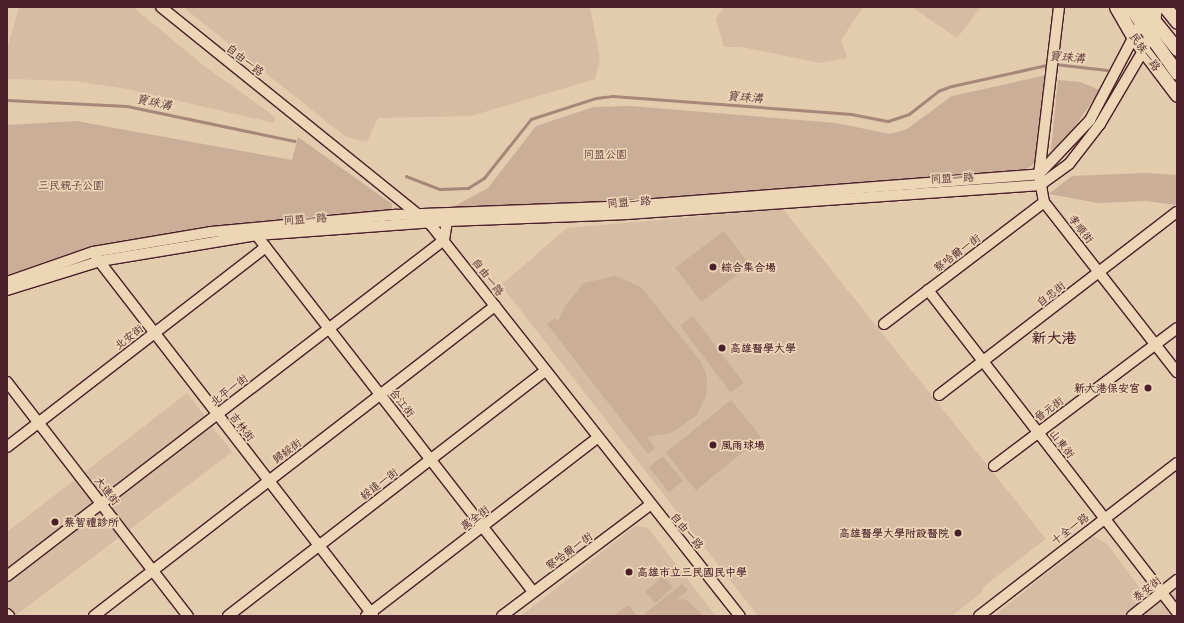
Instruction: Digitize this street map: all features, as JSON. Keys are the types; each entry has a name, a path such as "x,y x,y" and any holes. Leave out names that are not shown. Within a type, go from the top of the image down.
{"main road":[{"name":"民族一路","path":"1116,7 1143,51 1177,95"},
{"name":"民族一路","path":"1130,7 1148,12 1155,24 1177,49"},
{"path":"1165,7 1177,22"},
{"name":"民族一路","path":"1148,12 1150,38 1177,73"}],"street":[{"name":"自由一路","path":"161,7 431,225 597,438 740,616"},
{"name":"孝順街","path":"1059,7 1051,57 1039,174 1044,202 1177,372"},
{"path":"1039,174 1090,120 1148,12"},
{"path":"1040,186 1069,164 1084,147 1143,51 1155,24"},
{"name":"同盟一路","path":"7,290 100,261 254,232 431,225 448,217 627,206 1039,174"},
{"name":"同盟一路","path":"7,282 93,252 254,232 419,214 448,217 628,214 1040,186"},
{"name":"察哈爾一街","path":"884,324 1044,202"},
{"name":"自忠街","path":"939,395 1177,212"},
{"path":"444,240 448,217"},
{"name":"合江街","path":"254,232 533,592"},
{"name":"北平一街","path":"7,576 444,240"},
{"name":"北安街","path":"7,447 266,247"},
{"name":"吉林街","path":"93,252 319,546 370,615"},
{"name":"山東街","path":"928,290 1177,612"},
{"name":"歸綏街","path":"94,616 495,306"},
{"name":"晉元街","path":"994,466 1177,328"},
{"name":"綏遠一街","path":"228,616 545,371"},
{"name":"大連街","path":"7,382 188,616"},
{"name":"萬全街","path":"370,615 597,438"},
{"name":"十全一路","path":"983,615 1104,518 1177,463"},
{"name":"察哈爾一街","path":"502,616 650,505"},
{"name":"泰安街","path":"1132,616 1177,580"}],"shaded area":[{"path":"19,7 133,7 203,65 275,117 274,123 127,89 74,81 7,79 7,49"},
{"path":"183,7 590,7 600,59 595,79 471,116 378,118 367,142 346,137"},
{"path":"724,7 863,7 841,40 847,58 820,63 742,47 724,47 716,19"},
{"path":"912,7 981,7 957,38"},
{"name":"高雄醫學大學","path":"783,209 1046,539 983,587 982,592 952,616 758,616 501,285 567,228"},
{"path":"187,393 232,452 15,616 7,616 7,532"},
{"name":"高雄市立三民國民中學","path":"635,526 648,528 716,616 521,616"},
{"path":"1093,536 1107,544 1154,607 1177,589 1177,616 994,616"}],"green space":[{"name":"同盟公園","path":"1047,75 1037,162 1026,169 618,201 451,208 488,188 536,126 594,107 630,106 836,123 890,134 907,129 952,96"},
{"path":"1058,80 1080,82 1100,90 1071,132 1051,151"},
{"name":"三民親子公園","path":"76,121 292,160 298,137 392,204 392,212 85,248 7,275 7,125"},
{"path":"1145,173 1177,175 1177,205 1146,201 1098,203 1049,194 1072,176"},
{"name":"綜合集合場","path":"724,231 750,265 701,302 675,268"},
{"path":"615,276 641,287 701,362 707,377 706,397 696,416 671,433 647,437 655,448 648,454 547,324 555,318 558,322 565,306 584,283"},
{"path":"693,316 744,383 731,393 680,326"},
{"name":"風雨球場","path":"731,400 761,437 696,490 666,453"},
{"path":"663,456 683,481 669,492 649,467"},
{"path":"663,576 673,587 655,603 645,592"},
{"path":"682,584 688,590 677,599 687,600 703,616 642,616"},
{"path":"628,605 637,616 614,616"}],"waterway":[{"name":"寶珠溝","path":"406,176 440,189 468,188 484,178 531,119 596,98 613,96 851,114 888,121 909,114 938,91 952,86 1051,64"},
{"name":"寶珠溝","path":"1055,64 1107,70"},
{"name":"寶珠溝","path":"7,100 127,106 294,141"}],"place":[{"name":"綜合集合場","path":"713,267"},
{"name":"高雄醫學大學","path":"722,348"},
{"name":"新大港保安宮","path":"1148,388"},
{"name":"風雨球場","path":"713,445"},
{"name":"蔡智禮診所","path":"55,522"},
{"name":"高雄醫學大學附設醫院","path":"958,533"},
{"name":"高雄市立三民國民中學","path":"629,572"}],"district":[{"name":"新大港","path":"1054,338"}]}
